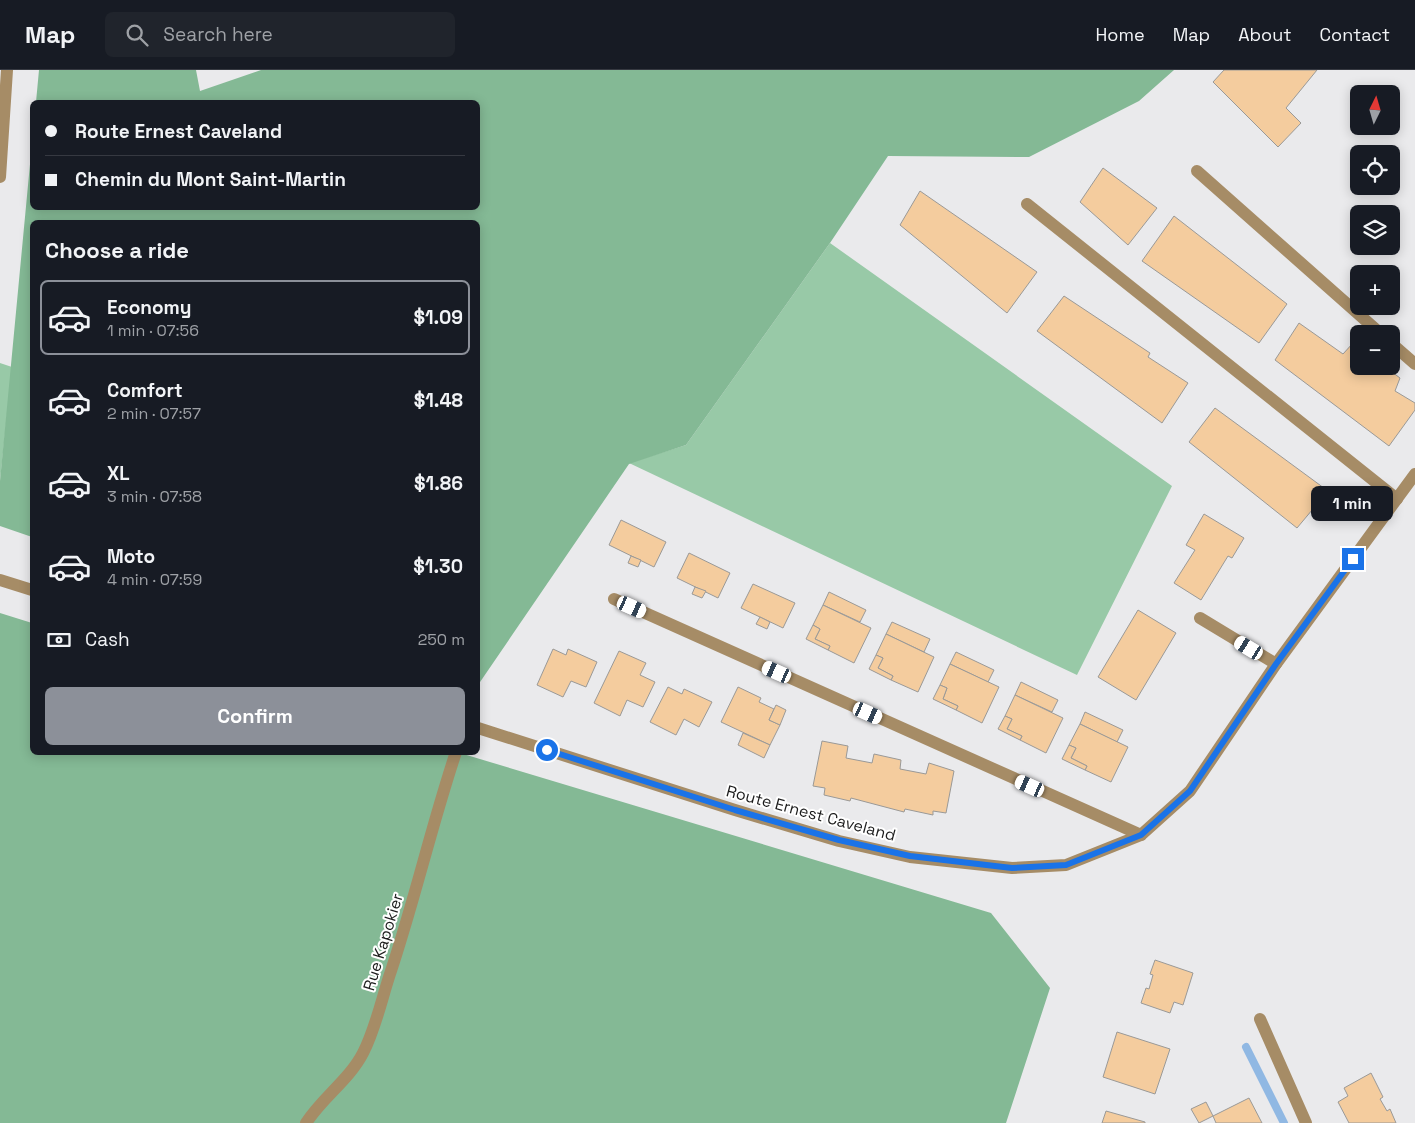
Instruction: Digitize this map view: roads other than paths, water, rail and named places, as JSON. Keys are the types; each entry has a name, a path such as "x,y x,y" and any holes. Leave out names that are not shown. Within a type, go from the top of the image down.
{"street":[{"path":"0,177 7,70"},
{"path":"1197,172 1371,325"},
{"path":"1028,204 1396,499"},
{"path":"1400,351 1415,364"},
{"path":"614,599 1141,835 1190,791 1276,664 1415,474"},
{"path":"0,580 30,589"},
{"path":"1200,618 1276,664"},
{"name":"Route Ernest Caveland","path":"480,729 735,810 839,840 910,856 1012,868 1066,865 1141,835"},
{"name":"Rue Kapokier","path":"306,1123 317,1107 345,1078 363,1053 404,931 436,814 455,755"},
{"path":"1260,1019 1306,1123"}],"waterway":[{"path":"1246,1047 1284,1123"}]}
